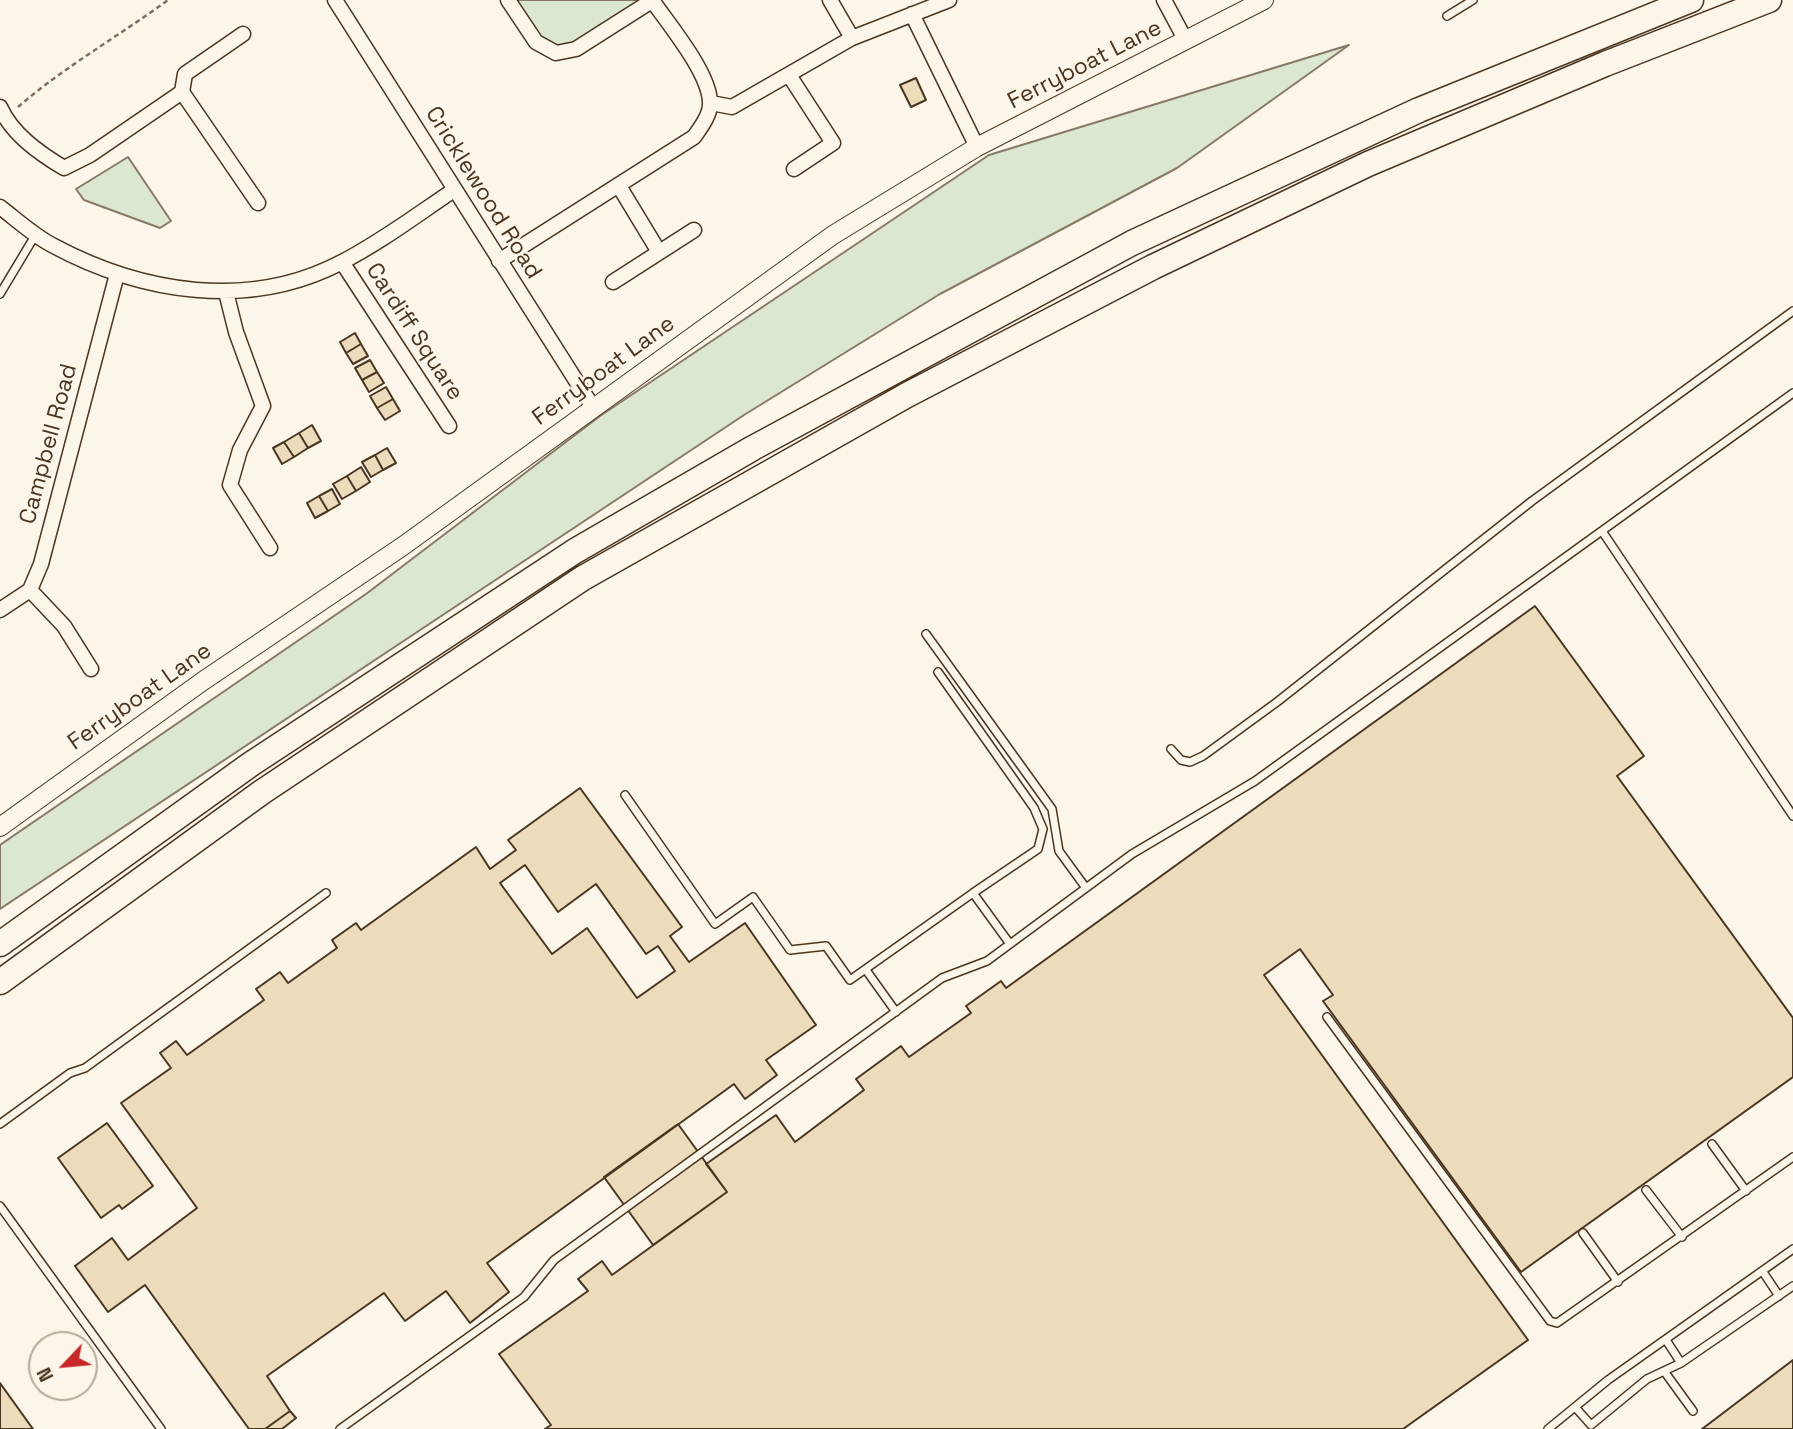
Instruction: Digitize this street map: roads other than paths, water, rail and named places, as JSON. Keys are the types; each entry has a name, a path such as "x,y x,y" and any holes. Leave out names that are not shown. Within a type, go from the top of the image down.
{"highway":[{"path":"0,944 251,764 552,566 752,448 1132,243 1419,110 1691,0"},
{"path":"0,982 262,792 583,578 895,401 1153,267 1368,164 1605,64 1769,0"}],"street":[{"name":"Cricklewood Road","path":"335,0 594,409"},
{"path":"499,261 694,137 705,123 711,103 704,79 653,0 576,49 556,53 536,42 508,0"},
{"path":"830,0 852,38"},
{"path":"711,103 732,107 852,38 949,0"},
{"path":"1164,0 1186,41"},
{"name":"Ferryboat Lane","path":"0,827 203,681 414,538 833,235 977,148 1265,0"},
{"path":"912,14 977,148"},
{"path":"243,34 185,74 182,92 258,203"},
{"path":"789,75 833,143 794,169"},
{"path":"3,113 38,153 64,168 89,155 182,92"},
{"path":"619,186 659,252"},
{"path":"0,207 49,243 117,274 161,287 226,292 287,283 341,262 454,190"},
{"path":"613,282 694,230"},
{"name":"Cardiff Square","path":"341,262 449,426"},
{"name":"Campbell Road","path":"30,590 41,564 117,274"},
{"path":"226,292 236,332 263,405 240,450 230,485 270,548"},
{"path":"0,610 30,590 65,626 91,669"}],"lane":[{"path":"1447,16 1473,0"},
{"path":"0,295 36,234"},
{"path":"1171,749 1181,760 1189,762 1203,756 1277,702 1532,501 1793,311"},
{"path":"340,1429 524,1297 554,1260 942,978 987,961 1162,834 1255,781 1793,393"},
{"path":"1602,531 1793,817"},
{"path":"926,634 1052,809 1059,851 1086,888"},
{"path":"625,795 715,924 753,897 790,950 826,946 850,980 1038,849 1043,829 1034,808 938,672"},
{"path":"0,1124 70,1073 85,1068 326,893"},
{"path":"974,893 1010,944"},
{"path":"866,970 896,1012"},
{"path":"1327,1017 1550,1321 1563,1321 1793,1157"},
{"path":"1712,1144 1746,1191"},
{"path":"1646,1190 1682,1237"},
{"path":"0,1206 161,1429"},
{"path":"1583,1234 1618,1282"},
{"path":"1548,1429 1665,1340 1793,1249"},
{"path":"1763,1272 1779,1296"},
{"path":"1575,1407 1591,1425 1647,1379 1681,1363 1793,1286"},
{"path":"1665,1340 1681,1363"},
{"path":"1664,1371 1693,1411"}]}
